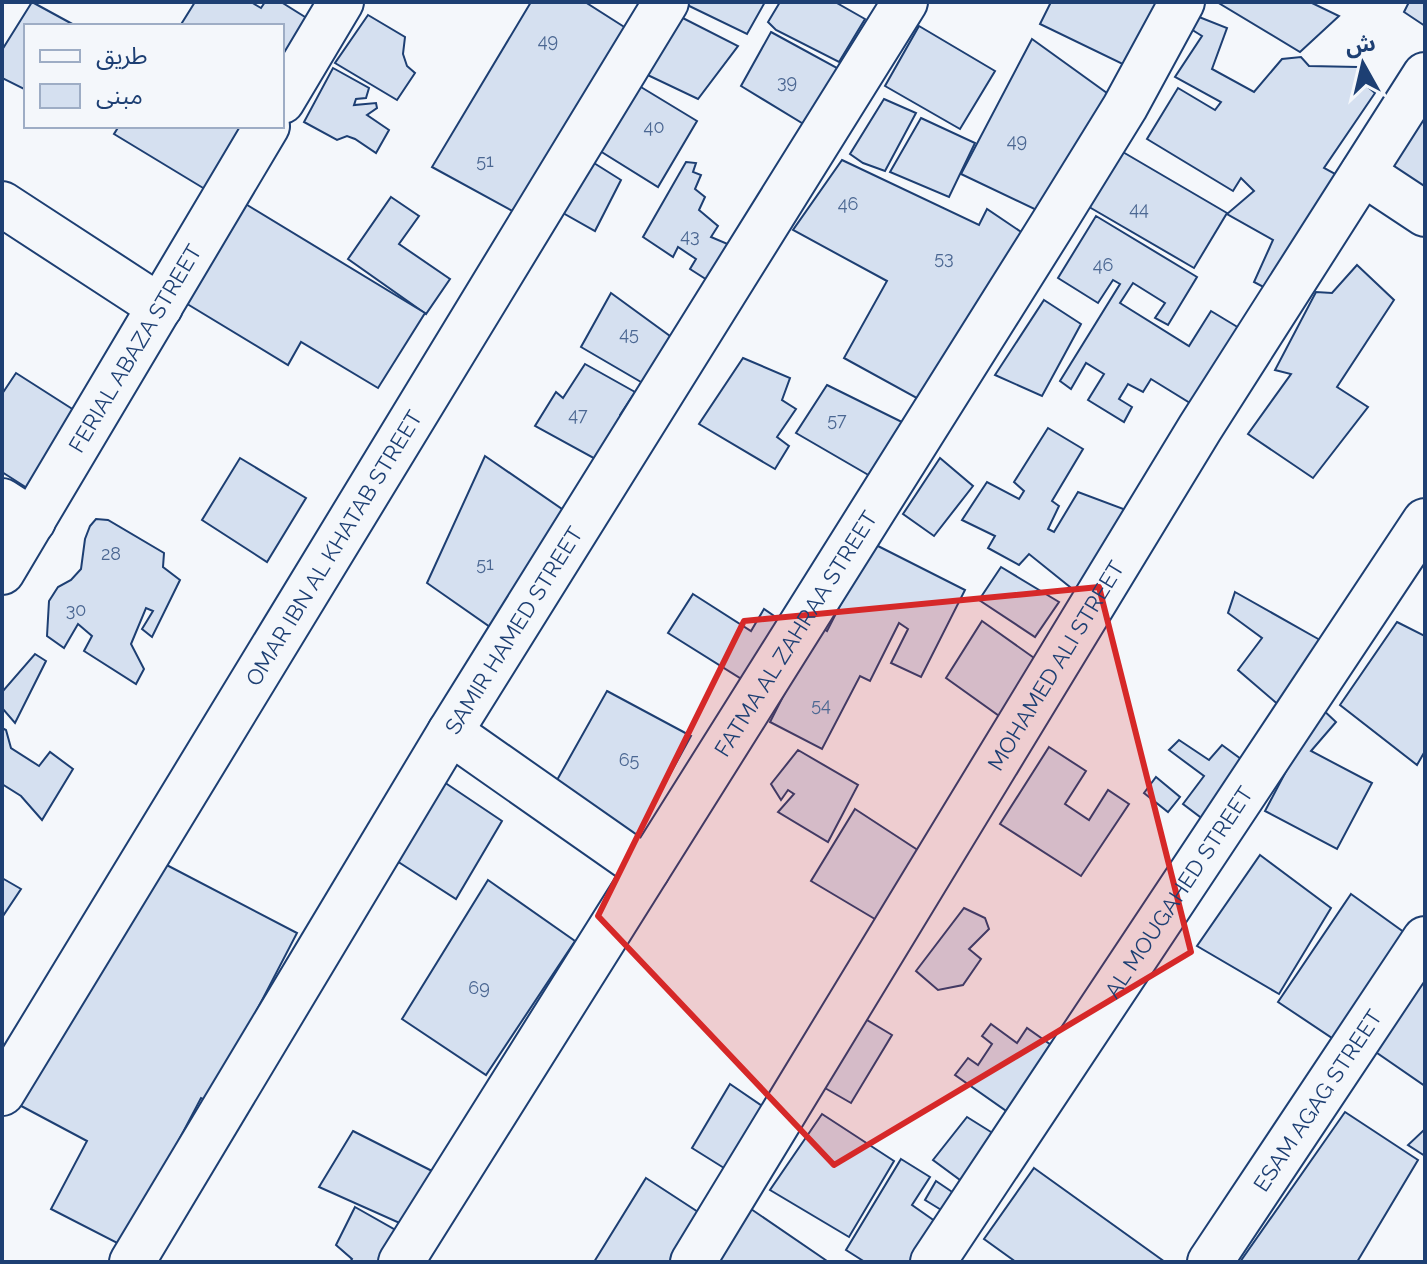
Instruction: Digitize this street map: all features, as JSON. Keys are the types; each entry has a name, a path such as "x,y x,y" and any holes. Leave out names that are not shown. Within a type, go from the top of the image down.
{"street":[{"path":"284,98 341,2"},
{"name":"OMAR IBN AL KHATAB STREET","path":"2,1093 666,2"},
{"name":"SAMIR HAMED STREET","path":"132,1262 450,732 905,2"},
{"name":"FATMA AL ZAHRAA STREET","path":"401,1262 1125,107 1182,2"},
{"name":"MOHAMED ALI STREET","path":"693,1262 1200,428 1425,75"},
{"name":"FERIAL ABAZA STREET","path":"2,572 18,511 160,307 266,128"},
{"path":"1363,173 1425,214"},
{"path":"2,204 160,307"},
{"name":"AL MOUGAHED STREET","path":"933,1262 1425,521"},
{"path":"450,732 647,870"},
{"name":"ESAM AGAG STREET","path":"1210,1262 1425,939"}],"highlighted area":[{"path":"1099,587 1191,952 834,1165 598,916 744,621"}],"building":[{"path":"32,2 72,24 24,24 24,89 2,78 2,50"},
{"path":"195,2 251,2 261,8 265,2 281,2 321,27 284,87 284,24 181,24"},
{"path":"531,2 585,2 629,30 518,214 432,167"},
{"path":"681,2 765,2 747,34"},
{"path":"780,2 835,2 865,19 839,62 776,30 768,22"},
{"path":"1051,2 1173,2 1135,70 1040,24"},
{"path":"1217,2 1310,2 1339,16 1300,52"},
{"path":"1409,2 1425,2 1425,26 1404,12"},
{"path":"669,11 738,46 698,99 635,69"},
{"path":"368,15 405,37 403,54 407,66 415,73 397,100 335,63"},
{"path":"1194,15 1227,28 1212,69 1254,92 1282,59 1301,57 1309,66 1358,67 1366,70 1361,81 1375,93 1324,168 1350,182 1271,291 1254,282 1273,240 1227,214 1254,191 1241,178 1233,191 1147,139 1178,88 1215,110 1221,102 1175,77 1202,36 1186,26"},
{"path":"919,26 995,71 960,129 885,86"},
{"path":"771,32 850,75 815,131 741,86"},
{"path":"1032,39 1118,101 1047,215 961,174"},
{"path":"333,68 369,88 366,98 356,99 354,105 376,103 377,108 367,115 389,130 376,153 355,139 347,136 337,140 304,122"},
{"path":"631,81 697,121 658,187 592,146"},
{"path":"1425,91 1425,191 1378,165"},
{"path":"884,99 916,113 885,171 863,163 850,154"},
{"path":"921,118 975,143 949,197 890,172"},
{"path":"118,128 260,128 218,197 114,134"},
{"path":"1116,148 1227,213 1194,268 1084,204"},
{"path":"578,153 621,180 595,231 547,204"},
{"path":"842,160 979,225 987,209 1030,238 933,407 844,358 887,281 793,230"},
{"path":"686,162 696,163 693,172 701,175 695,189 705,197 699,210 718,226 711,237 730,245 715,285 690,269 696,259 678,247 673,257 643,237"},
{"path":"391,197 419,216 399,244 450,279 426,314 348,259"},
{"path":"239,200 425,313 378,388 301,342 288,365 179,299"},
{"path":"1096,216 1197,277 1168,325 1155,318 1165,303 1133,283 1120,303 1189,346 1211,311 1254,337 1208,414 1151,379 1143,392 1128,384 1119,399 1132,407 1124,422 1088,400 1104,374 1086,363 1071,389 1060,381 1120,284 1113,280 1098,303 1058,278"},
{"path":"1357,265 1394,300 1337,387 1368,407 1313,478 1248,434 1291,374 1275,370 1316,292 1332,293"},
{"path":"611,293 685,347 653,389 581,347"},
{"path":"1044,300 1081,324 1042,396 995,375"},
{"path":"743,358 790,378 782,400 796,409 777,437 789,446 775,469 699,424"},
{"path":"585,364 635,392 620,415 610,467 535,426 556,392 563,398"},
{"path":"16,373 88,419 38,495 2,472 2,394"},
{"path":"827,385 908,425 877,480 796,433"},
{"path":"1048,428 1083,449 1052,501 1059,506 1048,529 1054,532 1078,492 1126,510 1075,591 1029,554 1019,565 988,548 995,536 962,520 987,482 1019,499 1024,491 1014,482"},
{"path":"485,456 578,520 503,636 427,583"},
{"path":"240,458 306,498 267,562 202,520"},
{"path":"940,458 973,486 934,536 903,514"},
{"path":"96,519 108,520 164,553 163,567 180,580 152,637 142,629 153,611 146,608 131,644 144,669 136,684 84,651 92,636 78,624 64,648 47,636 49,601 58,587 71,580 81,569 85,539"},
{"path":"872,543 965,590 921,677 891,663 908,629 899,623 870,681 860,676 822,749 770,722 819,626 827,631"},
{"path":"1001,567 1059,602 1035,637 979,600"},
{"path":"1235,592 1320,640 1281,707 1238,670 1262,638 1228,613"},
{"path":"693,594 751,631 764,609 793,629 756,688 668,633"},
{"path":"982,621 1044,665 1009,723 946,678"},
{"path":"1397,622 1425,636 1425,751 1417,765 1340,705"},
{"path":"35,654 46,661 15,723 2,708 2,692"},
{"path":"607,691 691,736 631,845 552,789"},
{"path":"1320,707 1336,722 1311,751 1372,783 1337,849 1265,811"},
{"path":"2,728 6,730 11,748 39,766 50,752 73,769 42,820 21,796 2,784"},
{"path":"1179,740 1209,760 1222,745 1256,770 1216,829 1183,804 1204,776 1169,750"},
{"path":"1049,747 1086,771 1065,804 1089,820 1108,790 1129,804 1081,876 1000,824"},
{"path":"798,750 858,785 828,842 778,812 794,794 788,790 781,800 771,784"},
{"path":"435,776 502,821 456,899 386,854"},
{"path":"1156,777 1180,797 1168,812 1144,793"},
{"path":"855,809 933,860 890,928 811,881"},
{"path":"1260,855 1331,908 1279,994 1197,946"},
{"path":"159,861 297,933 209,1102 201,1098 123,1246 51,1209 87,1141 10,1100"},
{"path":"2,878 21,889 3,916 2,916"},
{"path":"488,880 575,941 486,1075 402,1019"},
{"path":"1351,894 1419,943 1347,1048 1278,1002"},
{"path":"964,908 985,918 989,929 969,949 981,959 963,985 938,990 916,971"},
{"path":"1425,962 1425,1086 1367,1046"},
{"path":"852,1011 892,1035 851,1103 811,1080"},
{"path":"991,1024 1017,1043 1027,1028 1068,1057 1022,1122 955,1075 968,1058 978,1065 992,1044 982,1036"},
{"path":"730,1084 765,1108 724,1168 692,1148"},
{"path":"1345,1112 1418,1160 1357,1262 1240,1262"},
{"path":"822,1114 894,1161 849,1237 770,1190"},
{"path":"967,1117 1007,1142 975,1191 933,1160"},
{"path":"1425,1129 1425,1156 1408,1145"},
{"path":"353,1131 438,1174 404,1225 319,1187"},
{"path":"901,1159 930,1177 912,1205 949,1231 927,1262 865,1262 846,1250"},
{"path":"1034,1168 1165,1262 1016,1262 984,1239"},
{"path":"646,1178 715,1223 689,1262 594,1262"},
{"path":"936,1181 967,1202 956,1219 925,1200"},
{"path":"355,1207 406,1236 392,1262 350,1262 352,1259 336,1245"},
{"path":"751,1209 827,1261 716,1262"}]}
